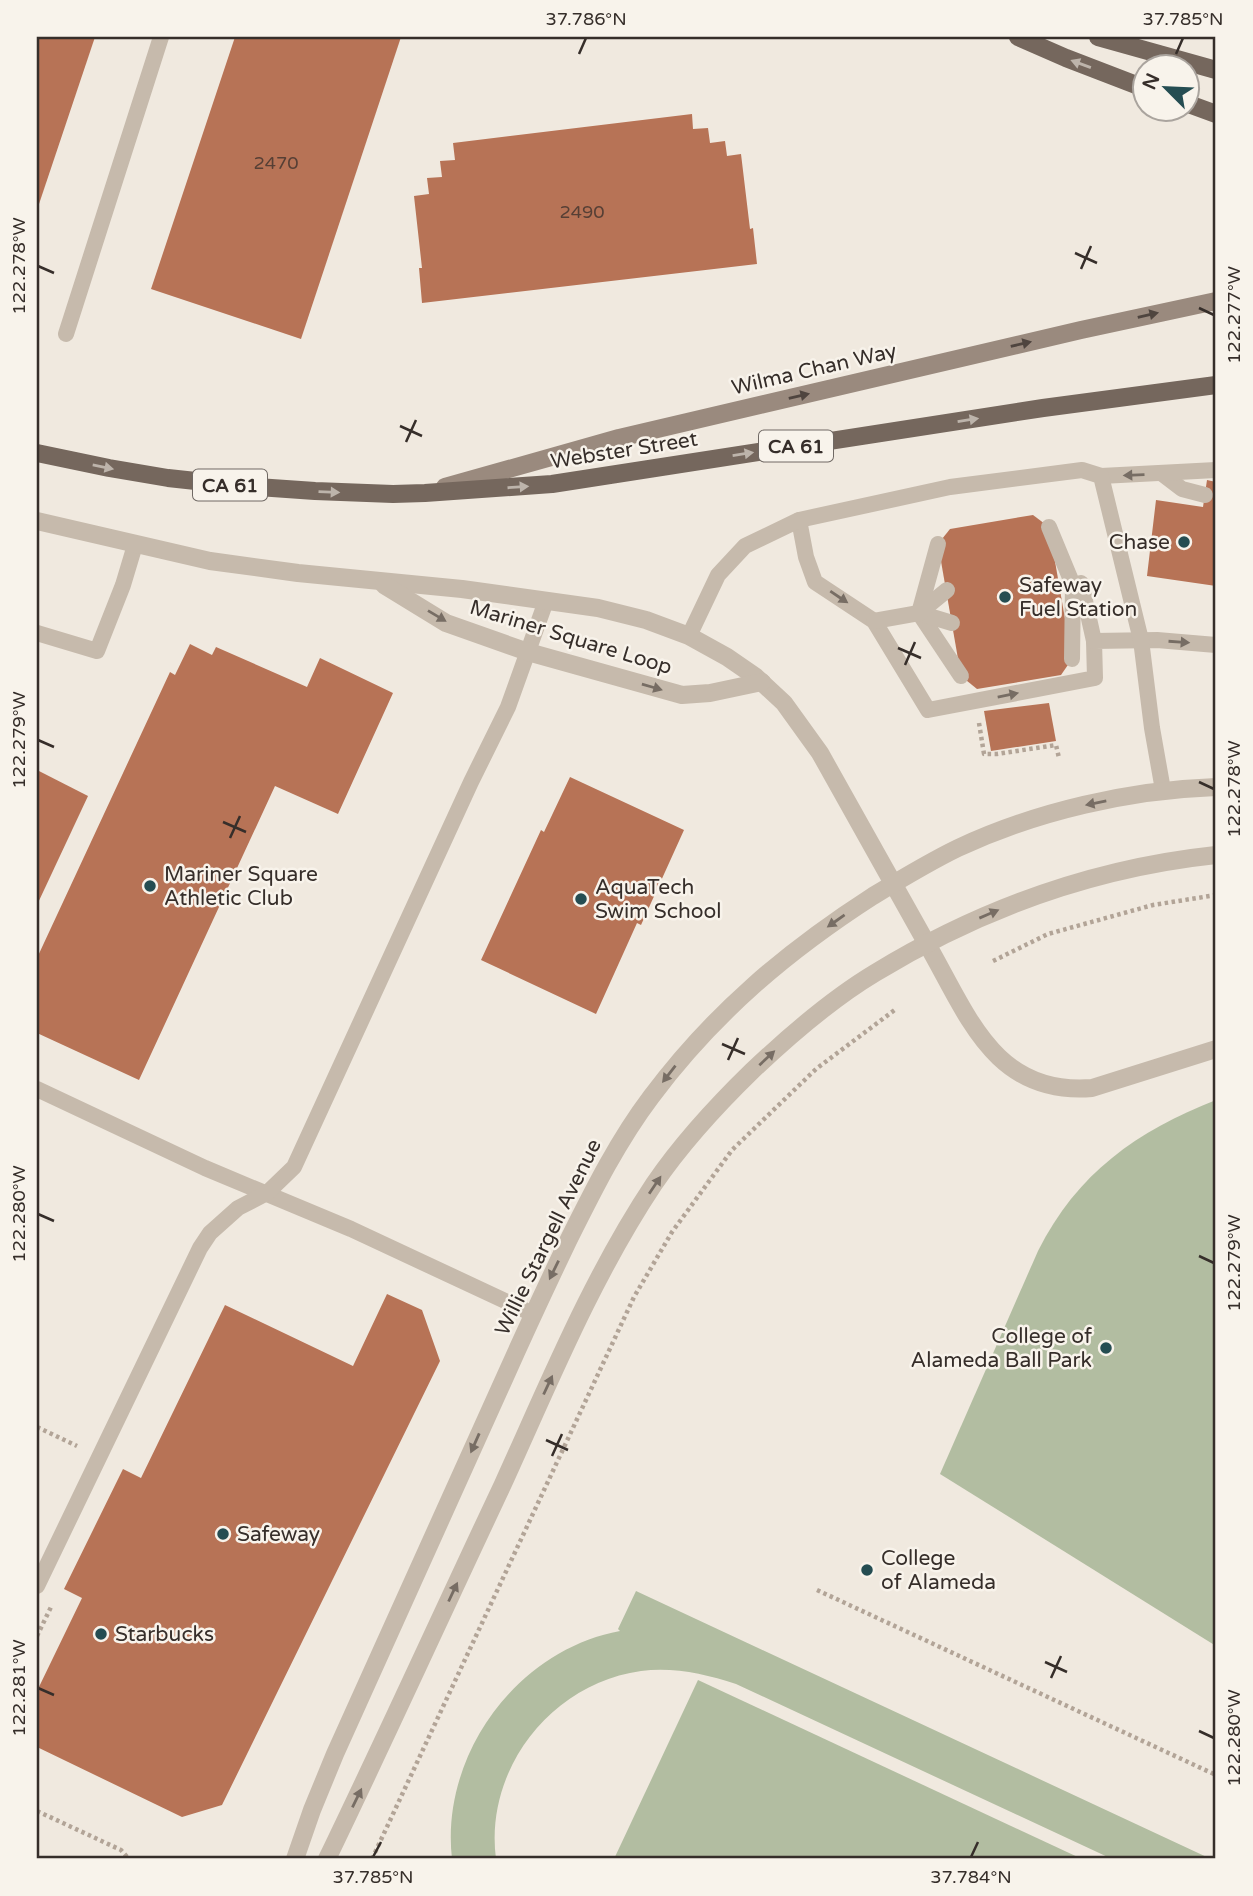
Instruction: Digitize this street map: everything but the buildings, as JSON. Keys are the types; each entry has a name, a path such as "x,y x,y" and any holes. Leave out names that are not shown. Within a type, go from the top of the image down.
{"main road":[{"path":"1018,37 1130,83"},
{"path":"1098,37 1216,70"},
{"name":"Wilma Chan Way","path":"425,493 619,438 1216,301"},
{"name":"Webster Street","path":"37,453 168,478 242,486 328,492 425,493 552,484 1216,385"},
{"path":"1165,391 1216,398"}],"street":[{"name":"Mariner Square Loop","path":"37,521 210,561 298,573 462,589 598,608 690,636 727,657 762,682 784,703 820,754 975,1028 1002,1062 1036,1081 1074,1089 1092,1087 1216,1049"},
{"name":"Mariner Square Loop","path":"378,581 446,623 528,652 682,695 710,693 762,682"},
{"name":"Willie Stargell Avenue","path":"295,1859 335,1754 533,1314 592,1192 618,1145 682,1057 760,978 803,943 893,884 960,847 1071,808 1163,790 1216,787"},
{"path":"327,1859 600,1276 655,1183 717,1105 816,1014 872,975 980,917 1034,895 1092,878 1144,866 1216,855"}],"lane":[{"path":"66,334 161,37"},
{"path":"690,636 718,575 745,546 799,520 950,486 1083,470 1101,476 1216,470"},
{"path":"1161,473 1182,489 1205,495"},
{"path":"1101,476 1141,640 1163,790"},
{"path":"799,520 806,557 815,582 874,621 928,710 1095,678 1094,641 1081,583 1073,585 1063,603"},
{"path":"1051,534 1073,585 1072,659"},
{"path":"938,544 919,613 961,676"},
{"path":"37,633 97,651 123,585 135,545"},
{"path":"919,613 942,563"},
{"path":"1057,569 1073,585"},
{"path":"1068,631 1073,585"},
{"path":"919,613 947,590"},
{"path":"37,1586 200,1248 210,1233 238,1208 267,1194 294,1167 306,1144 471,782 508,707 546,601"},
{"path":"874,621 919,613 952,624"},
{"path":"919,613 957,650"},
{"path":"1094,641 1141,640 1216,645"},
{"path":"37,1089 181,1158 351,1228 533,1314"}],"path":[{"path":"975,701 984,754 1056,745 1059,758"},
{"path":"993,961 1048,934 1153,905 1216,895"},
{"path":"372,1859 634,1297 672,1232 732,1150 816,1069 897,1009"},
{"path":"37,1427 99,1457"},
{"path":"817,1590 1216,1775"},
{"path":"37,1811 121,1850 129,1859"}],"green space":[{"name":"College of Alameda Ball Park","path":"1216,1100 1216,1646 940,1474 1038,1251 1071,1199 1091,1177 1135,1141 1187,1112"},
{"path":"636,1591 1211,1859 1112,1859 736,1684 701,1674 665,1670 641,1671 609,1679 579,1693 553,1712 531,1736 513,1763 501,1793 495,1826 496,1859 452,1859 452,1820 459,1782 473,1746 493,1713 518,1684 549,1660 583,1642 620,1631 618,1629"},
{"path":"698,1680 1082,1859 614,1859"}],"place":[{"name":"Chase","path":"1184,542"},
{"name":"Safeway Fuel Station","path":"1005,597"},
{"name":"Mariner Square Athletic Club","path":"150,886"},
{"name":"AquaTech Swim School","path":"581,899"},
{"name":"College of Alameda Ball Park","path":"1106,1348"},
{"name":"Safeway","path":"223,1534"},
{"name":"College of Alameda","path":"867,1570"},
{"name":"Starbucks","path":"101,1634"}]}
